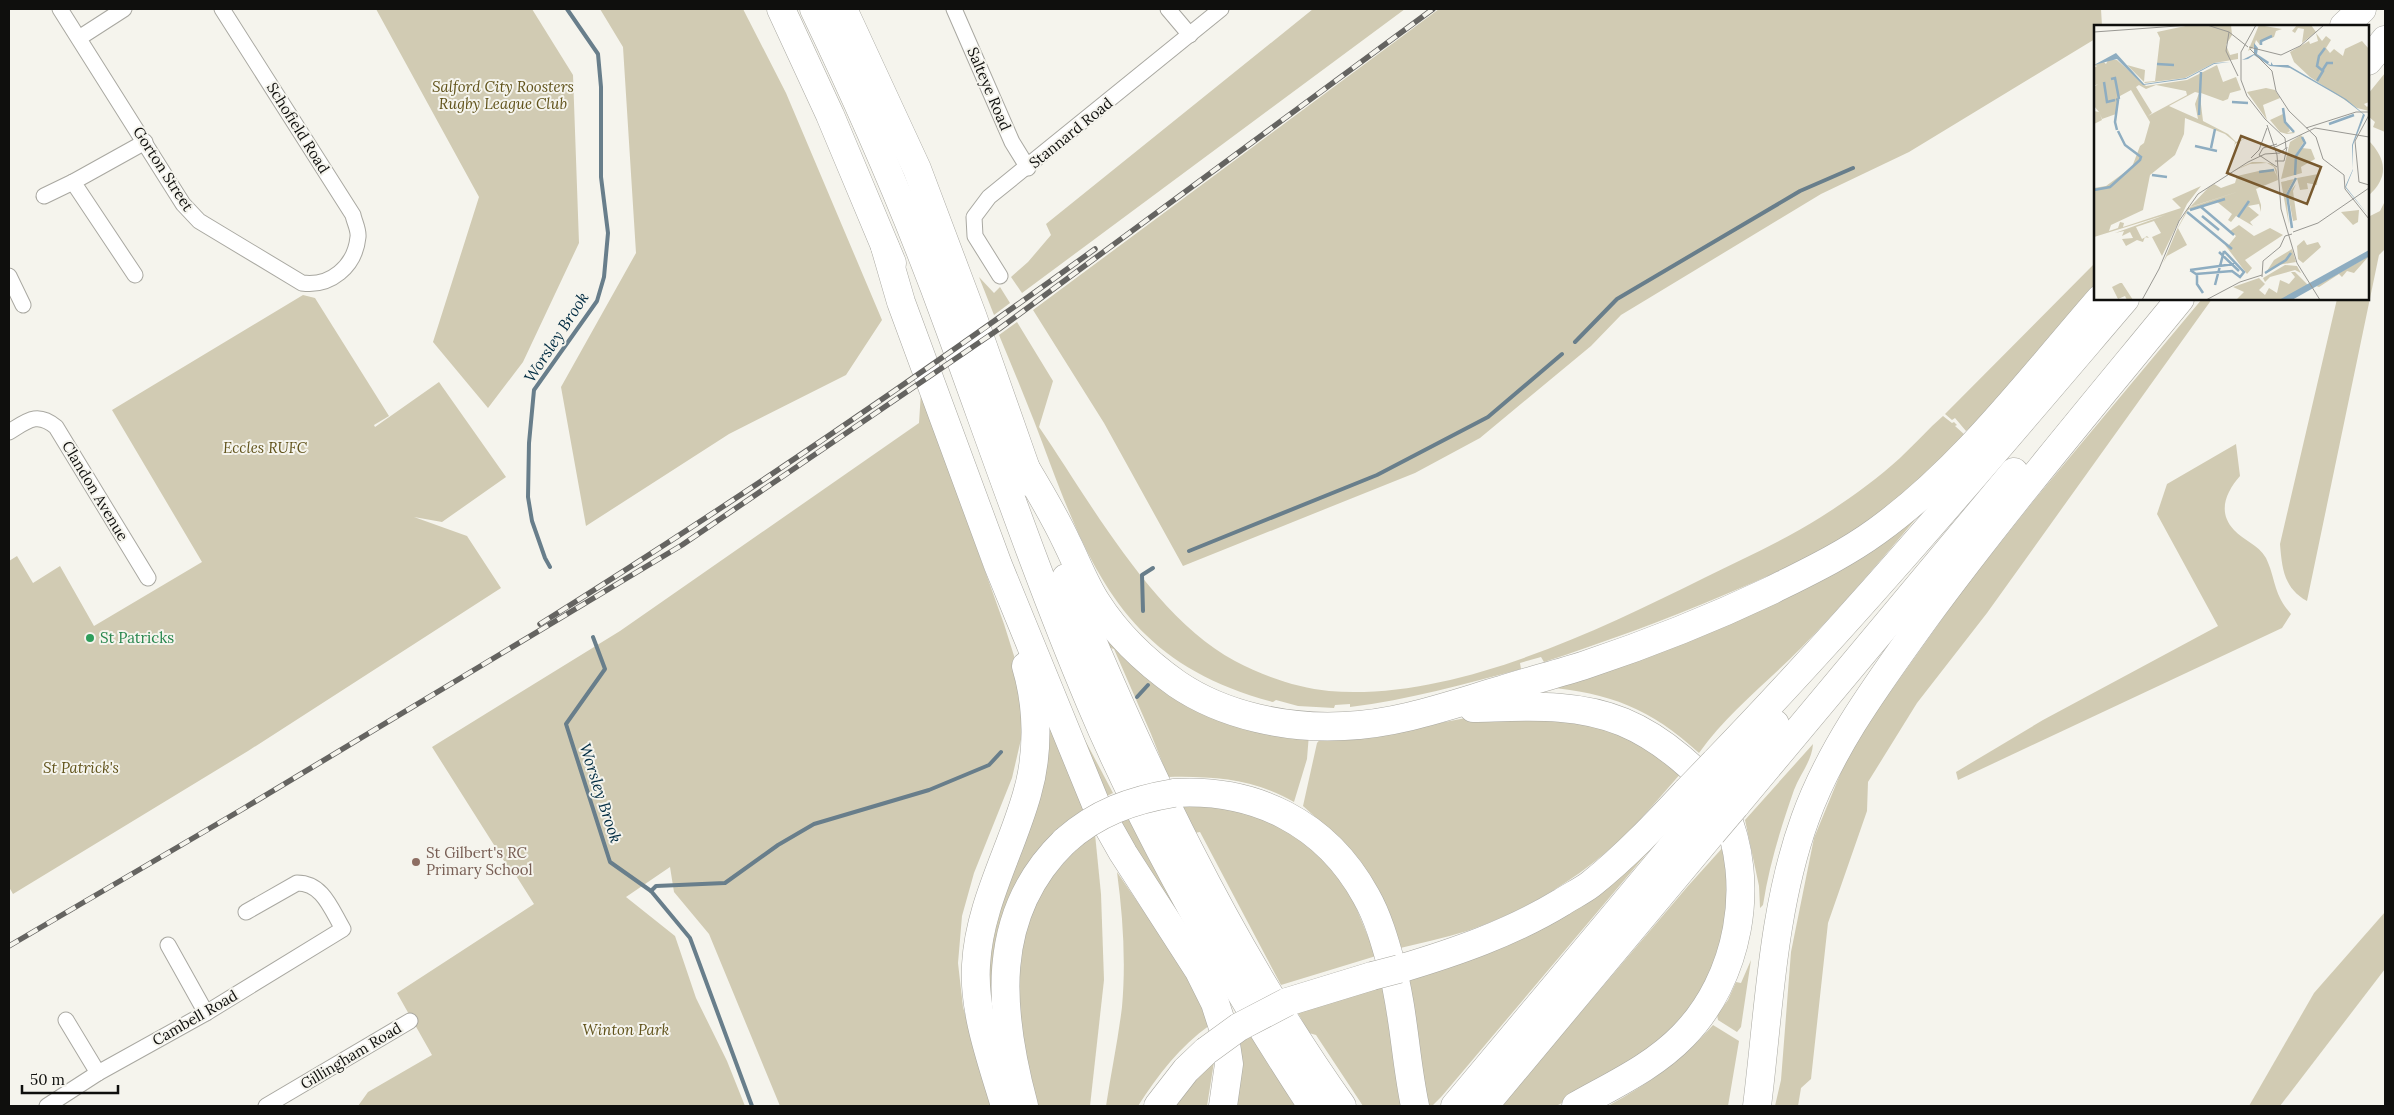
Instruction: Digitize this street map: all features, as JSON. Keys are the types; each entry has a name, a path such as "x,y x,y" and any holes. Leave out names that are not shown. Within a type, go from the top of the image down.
{"highway":[{"path":"782,9 849,158 884,247 908,298 963,441 1055,658 1102,748 1124,778"},
{"path":"814,9 859,101 892,180 949,326 1030,553 1091,703 1124,778 1209,942 1312,1106"},
{"path":"843,9 917,169 972,315 1052,544 1130,729 1232,930 1289,1025 1342,1106"},
{"path":"2345,25 2364,9"},
{"path":"2353,25 2364,9"},
{"path":"2369,60 2385,40"},
{"path":"884,247 901,302 998,566 1097,807 1123,854 1199,970 1216,1003 1224,1031 1228,1064 1223,1106"},
{"path":"1025,467 1053,514 1098,605 1139,655 1179,685 1202,698 1232,711 1286,722 1317,726 1375,723 1436,709 1583,666 1747,602 1854,547 1878,531 1933,485 1983,432 2099,300"},
{"path":"1484,1106 1700,812 1795,700 1943,513 2124,300"},
{"path":"1455,1106 1700,812 2004,484 2158,300"},
{"path":"1757,1106 1777,939 1790,868 1805,819 1826,770 1851,726 1908,642 1967,561 2179,300"},
{"path":"1740,1106 1768,914 1787,832 1796,808 1822,752 1858,690 2004,484"},
{"path":"998,566 1030,679 1035,727 1033,764 1027,794 990,899 980,938 976,966 977,994 984,1030 1005,1106"},
{"path":"1436,709 1542,706 1566,707 1604,715 1640,730 1675,754 1705,783 1724,810 1739,870 1740,903 1736,940 1713,996 1683,1036 1663,1054 1641,1069 1576,1106"},
{"path":"1024,1106 1015,1070 1006,1011 1006,959 1018,910 1042,868 1065,841 1085,825 1108,811 1140,800 1174,793 1224,794 1271,808 1304,827 1334,852 1346,866 1367,897 1391,965 1415,1106"},
{"path":"1158,1106 1186,1070 1206,1051 1239,1026 1288,1002 1451,954 1499,936 1582,890 1645,836 1700,812"}],"street":[{"name":"Gorton Street","path":"60,9 183,204 199,221 302,283 315,285 330,280 345,268 355,252"},
{"path":"79,38 124,9"},
{"name":"Schofield Road","path":"222,9 353,214 358,236 355,252"},
{"name":"Salteye Road","path":"954,9 1012,142 1028,168"},
{"path":"1168,9 1190,35"},
{"name":"Stannard Road","path":"1000,276 975,236 974,217 990,197 1221,9"},
{"path":"44,196 145,142"},
{"path":"73,182 135,275"},
{"path":"9,276 23,305"},
{"name":"Clandon Avenue","path":"9,432 32,418 47,419 56,427 148,578"},
{"name":"Cambell Road","path":"47,1106 98,1073 206,1013 343,929 319,890 305,884 297,884 246,912"},
{"path":"168,945 206,1013"},
{"path":"66,1020 98,1073"},
{"name":"Gillingham Road","path":"266,1106 410,1022"}],"green space":[{"name":"Salford City Roosters Rugby League Club","path":"376,9 532,9 573,75 579,243 523,362 488,408 433,342 479,197"},
{"path":"600,9 743,9 786,93 882,320 846,375 729,434 586,526 561,387 636,253 623,47"},
{"path":"1313,9 1405,9 1022,293 1011,277 1028,262 1051,235 1046,224"},
{"path":"1439,9 2101,9 2102,25 2094,25 2094,40 1909,152 1821,194 1621,315 1591,346 1480,438 1415,473 1183,566 1104,423 1033,310"},
{"path":"2385,73 2385,132 2373,127 2375,122 2369,117 2369,93"},
{"path":"2369,141 2379,154 2383,168 2380,182 2369,195"},
{"path":"2385,201 2385,249 2379,255 2307,601 2299,596 2289,584 2283,570 2280,544 2337,300 2369,300 2369,216 2380,211"},
{"path":"2094,264 2094,293 1972,426 1966,431 1955,418 1952,420 1945,414"},
{"path":"979,277 994,293 1000,287 1010,303 994,315"},
{"path":"303,295 315,298 389,416 374,425 375,427 439,382 506,477 442,522 414,517 467,536 501,588 248,751 13,894 9,887 9,561 17,556 33,583 60,566 94,626 202,562 112,410"},
{"path":"2201,300 2211,300 1987,613 1917,703 1868,782 1867,811 1828,923 1811,1079 1801,1088 1798,1106 1775,1106 1781,1080 1791,952 1814,838 1844,765 1868,723 1962,591 2035,499"},
{"path":"1017,322 1053,381 1039,427 1102,523 1151,588 1177,617 1205,641 1235,661 1257,672 1280,680 1329,691 1376,691 1425,685 1473,674 1570,640 1662,599 1807,526 1841,504 1881,474 1943,416 1952,423 1954,422 1957,425 1955,426 1965,435 1903,494 1863,525 1825,548 1785,568 1702,604 1544,662 1541,657 1520,663 1521,669 1458,686 1415,696 1350,707 1350,704 1335,705 1334,708 1298,706 1276,700 1273,702 1227,687 1188,667 1156,644 1129,616 1106,585 1086,549 1068,510 999,335"},
{"name":"Winton Park","path":"921,392 1004,624 1015,659 1022,694 1022,735 1012,778 974,873 962,916 958,963 963,1007 992,1106 780,1106 709,934 674,892 670,867 626,897 675,936 696,998 727,1061 745,1106 358,1106 368,1092 432,1055 397,993 534,904 515,874 513,875 432,747 620,631 919,423"},
{"path":"2236,444 2240,476 2227,495 2225,502 2226,516 2234,530 2259,549 2266,558 2281,600 2291,614 2282,628 1958,780 1956,772 2043,720 2218,626 2157,514 2167,484"},
{"path":"1935,496 1837,610 1789,660 1722,724 1699,753 1681,737 1646,714 1628,705 1590,694 1545,687"},
{"path":"1093,612 1128,650 1309,734 1307,759 1294,802 1264,788 1249,784 1217,778 1168,777 1114,649 1107,647"},
{"path":"1068,708 1113,793 1105,797"},
{"path":"1482,715 1615,725 1682,772 1635,825 1611,848 1593,863 1553,890 1489,923 1458,934 1396,949 1334,834 1303,806 1317,743 1323,736 1386,733"},
{"path":"1048,717 1084,809 1058,829 1038,851 1021,874 1009,899 1000,925 995,954 993,1016 985,957"},
{"path":"1813,744 1808,762 1794,790 1772,861 1763,905 1760,908 1759,886 1745,820"},
{"path":"1691,801 1442,1096 1432,1106 1425,1106 1404,977 1482,949"},
{"path":"1179,804 1237,807 1289,829 1331,866 1353,900 1376,956 1281,985 1200,832 1194,833"},
{"path":"1128,816 1190,935 1116,822"},
{"path":"1095,834 1101,894 1104,980 1090,1106 1037,1106 1022,1029 1019,993 1020,959 1027,926 1041,894 1063,863"},
{"path":"1725,845 1729,927 1698,1000 1659,1044 1578,1095 1556,1106 1501,1106 1688,886"},
{"path":"1117,872 1184,970 1210,1025 1189,1042 1170,1062 1138,1106 1106,1106 1122,1007 1124,973 1121,906"},
{"path":"2385,912 2385,969 2280,1106 2249,1106 2314,993"},
{"path":"1751,960 1741,1027 1737,1032 1718,1020 1717,1015 1728,1000 1736,982 1741,983"},
{"path":"1382,983 1401,1106 1363,1106 1316,1035 1309,1033 1298,1013"},
{"path":"1713,1025 1739,1041 1728,1106 1608,1106 1677,1061"},
{"path":"1249,1032 1295,1106 1231,1106 1233,1043"},
{"path":"1215,1056 1207,1106 1169,1106"}],"waterway":[{"name":"Worsley Brook","path":"550,567 532,521 528,497 529,443 534,390 597,301 604,277 608,233 601,177 601,87 598,54 567,9"},
{"path":"1575,342 1617,299 1800,191 1853,168"},
{"path":"1189,551 1377,475 1488,417 1562,354"},
{"path":"1143,611 1142,575 1153,568"},
{"name":"Worsley Brook","path":"593,637 605,669 566,724 610,862 651,891 690,938 752,1106"},
{"path":"1137,697 1148,685"},
{"path":"651,891 656,886 725,883 778,845 814,824 929,790 989,765 1001,752"}],"railway":[{"path":"9,946 241,810 682,545 999,329 1433,9"},
{"path":"540,624 681,534 821,441 1095,249"}],"place":[{"name":"St Patricks","path":"90,638"},
{"name":"St Gilbert's RC Primary School","path":"416,862"}],"park label":[{"name":"Eccles RUFC","path":"265,448"},
{"name":"St Patrick's","path":"81,768"}]}
